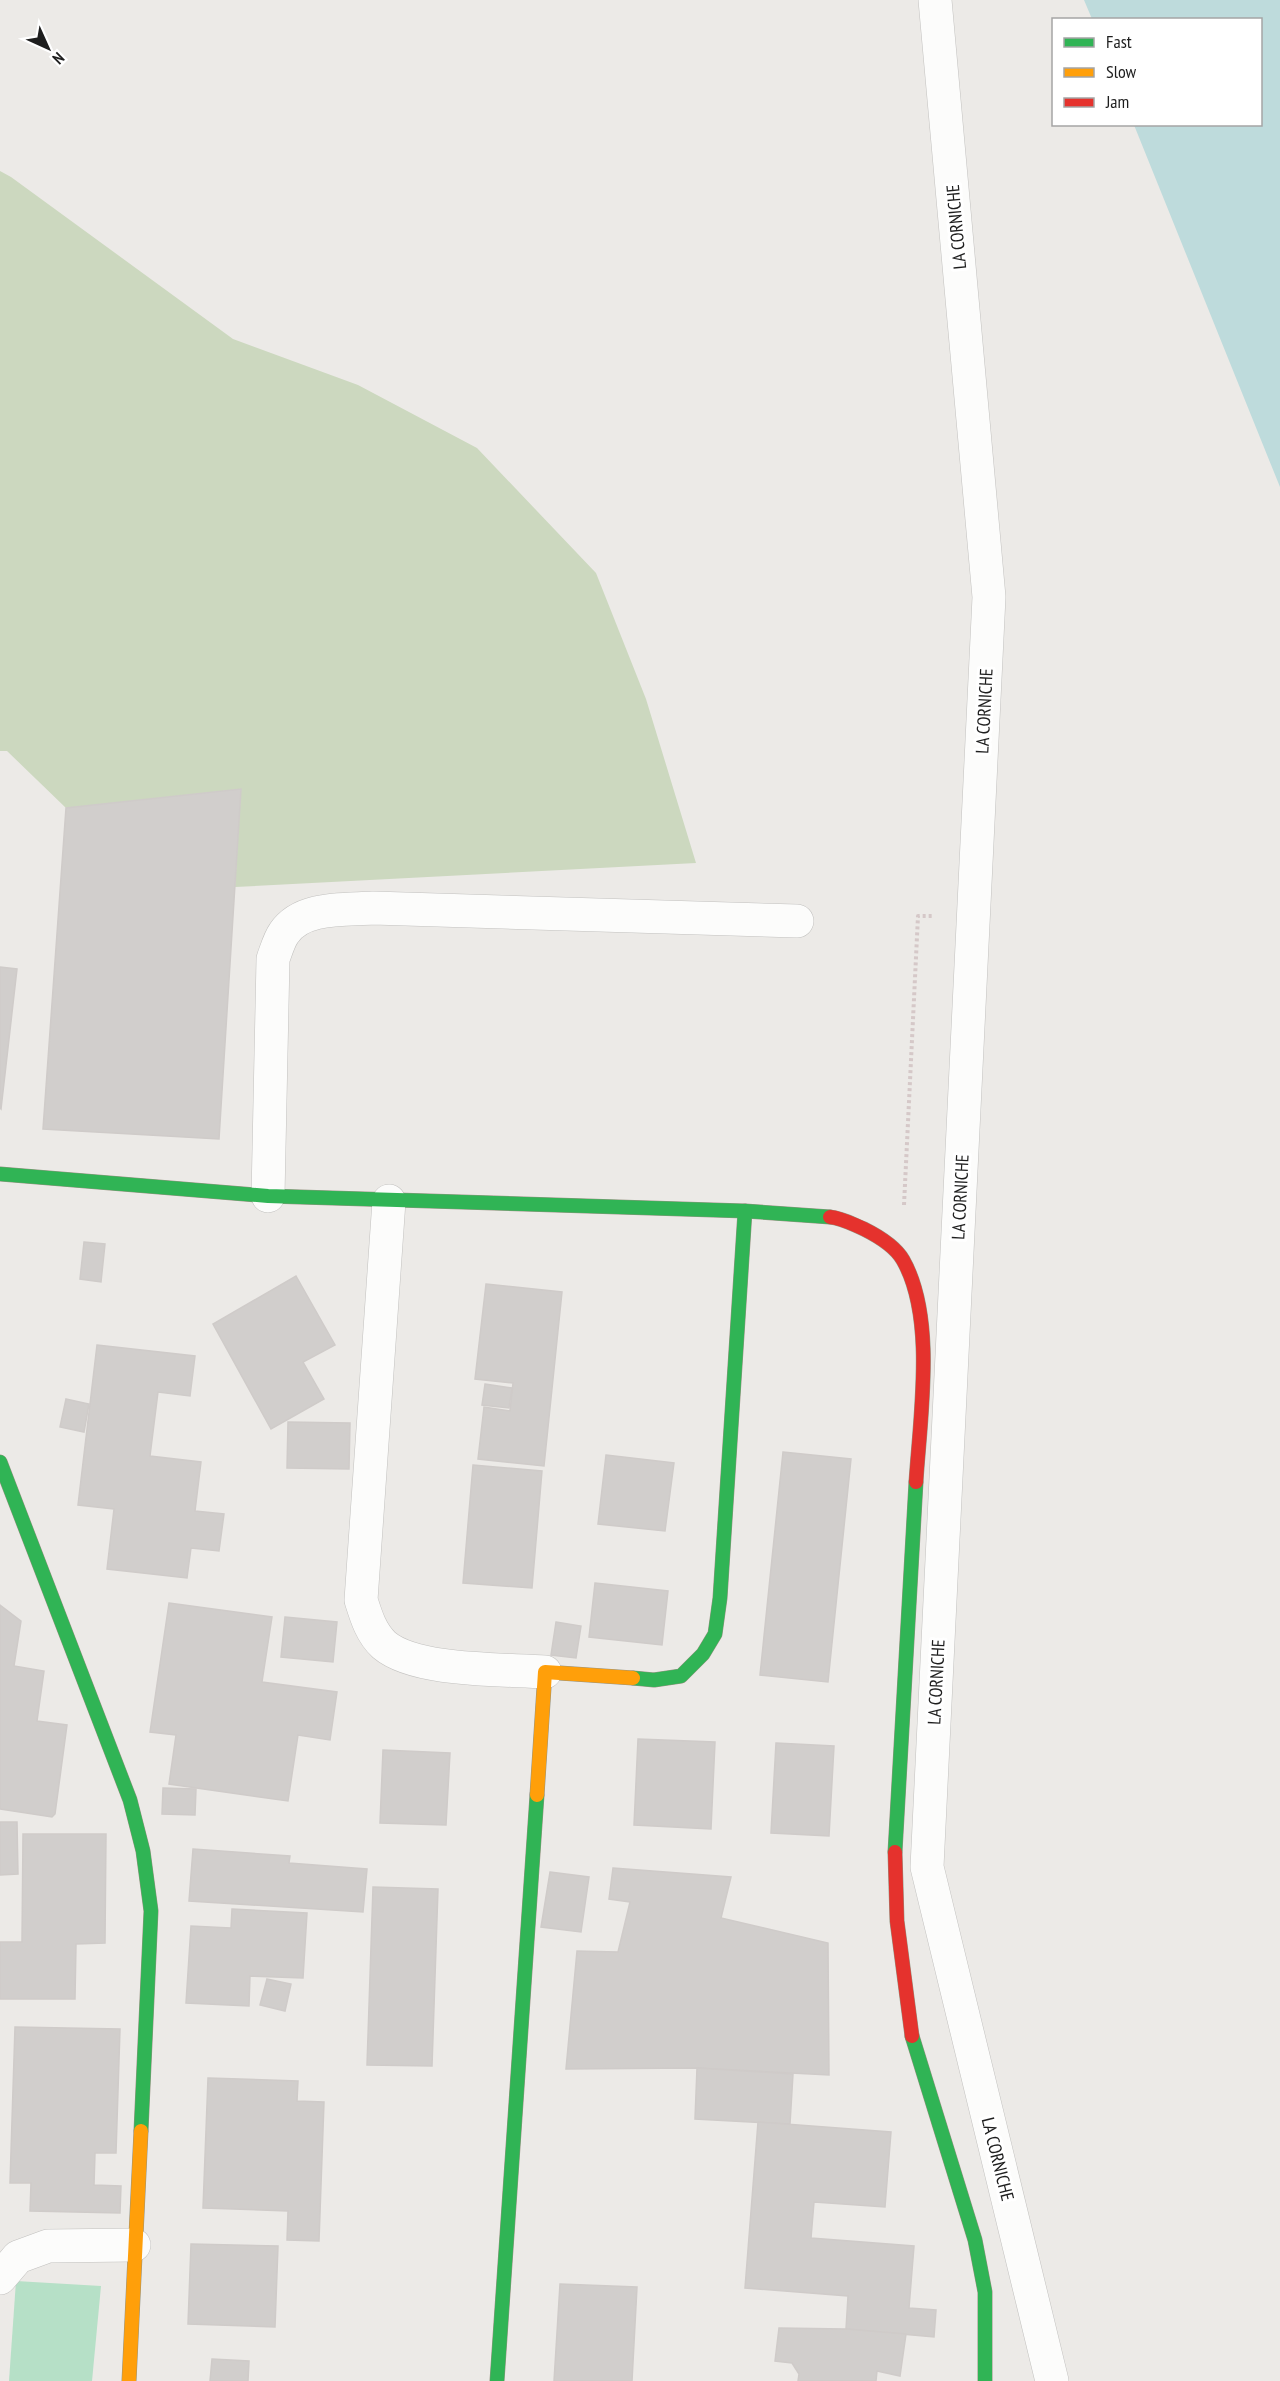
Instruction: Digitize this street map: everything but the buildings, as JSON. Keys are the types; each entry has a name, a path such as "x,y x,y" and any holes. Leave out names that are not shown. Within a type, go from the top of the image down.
{"street":[{"name":"LA CORNICHE","path":"935,0 989,597 927,1867 1052,2381"},
{"path":"268,1196 273,959 284,932 303,916 328,911 373,908 798,921"},
{"path":"0,1173 268,1196 745,1211 839,1218 879,1236 902,1258 915,1287 924,1348 895,1839 897,1921 910,2029 975,2240 985,2292 985,2381"},
{"path":"389,1201 361,1600 370,1626 383,1644 403,1656 429,1664 654,1680 681,1676 703,1654 715,1634 720,1598 745,1211"},
{"path":"0,1462 130,1800 143,1851 151,1911 129,2381"},
{"path":"497,2381 545,1672"},
{"path":"0,2278 18,2257 48,2246 134,2245"}],"path":[{"path":"902,1258 918,916"}],"green space":[{"path":"0,171 233,339 358,385 477,448 596,573 646,699 696,863 235,887 241,789 66,808 7,751 0,751"},
{"path":"16,2281 101,2286 92,2381 9,2381"}],"water":[{"path":"1084,0 1280,0 1280,487 1134,126 1262,126 1262,18 1092,18"}],"traffic: fast":[{"path":"0,1174 268,1196 745,1211 830,1217"},
{"path":"633,1678 654,1680 681,1676 703,1654 715,1634 720,1598 745,1211"},
{"path":"0,1462 130,1800 143,1851 151,1911 141,2131"},
{"path":"895,1852 916,1482"},
{"path":"497,2381 537,1795"},
{"path":"912,2036 975,2240 985,2292 985,2381"}],"traffic: slow":[{"path":"537,1795 545,1672 633,1678"},
{"path":"129,2381 141,2131"}],"traffic: jam":[{"path":"830,1217 864,1229 891,1246 903,1260 913,1284 920,1310 923,1339 922,1398 916,1482"},
{"path":"895,1852 897,1921 912,2036"}]}
